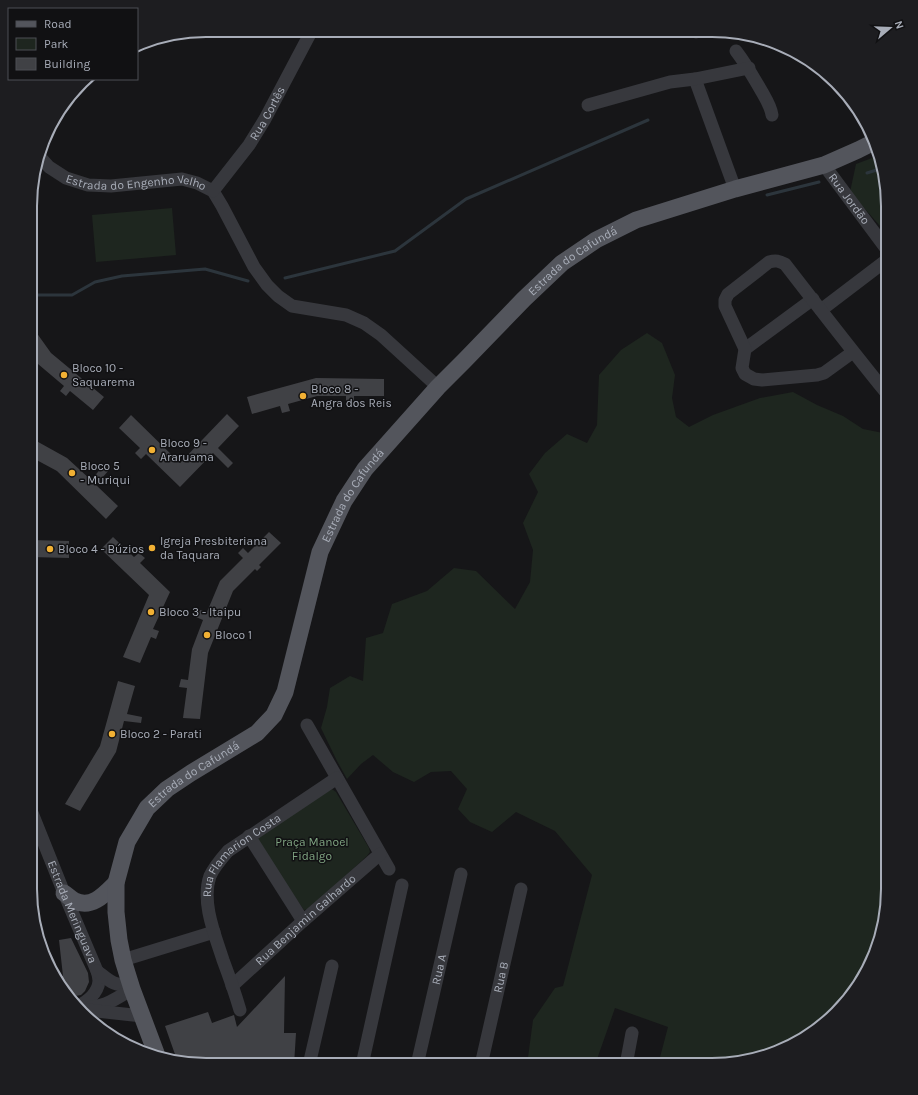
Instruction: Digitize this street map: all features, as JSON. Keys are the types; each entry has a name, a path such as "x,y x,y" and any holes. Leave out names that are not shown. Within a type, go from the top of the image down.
{"main road":[{"name":"Estrada do Cafundá","path":"155,1050 131,987 119,940 116,912 116,883 128,842 148,808 167,789 257,733 274,715 285,692 320,552 344,501 365,469 438,387 524,299 562,263 590,244 636,220 735,189 824,165 869,144"},
{"path":"64,893 74,900 82,903 93,901 103,896 116,883"}],"street":[{"name":"Rua Cortês","path":"213,191 249,145 265,119 308,37"},
{"path":"736,51 749,68 766,98 772,110 772,115"},
{"path":"588,105 670,82 695,79 749,68"},
{"path":"695,79 735,189"},
{"name":"Estrada do Engenho Velho","path":"43,161 49,167 66,178 88,185 111,186 182,179 197,183 213,191 254,267 267,285 278,296 292,306 346,315 364,323 381,335 438,387"},
{"name":"Rua Jordão","path":"824,165 881,242"},
{"path":"853,352 824,373 817,375 762,380 754,379 745,374 742,368 745,349 725,306 725,300 728,294 769,262 774,260 779,261 784,264 881,386"},
{"path":"821,310 881,264"},
{"path":"745,349 812,299"},
{"path":"307,725 389,869"},
{"name":"Rua Flamarion Costa","path":"240,1010 214,932 208,905 207,890 210,876 218,862 228,851 337,778"},
{"name":"Estrada Meringuava","path":"37,826 97,971 99,981 96,988 92,996 82,1004"},
{"path":"249,836 303,921"},
{"name":"Rua Benjamin Galhardo","path":"232,986 303,921 380,854"},
{"name":"Rua A","path":"419,1058 461,874"},
{"path":"364,1058 402,885"},
{"name":"Rua B","path":"483,1058 521,890"},
{"path":"123,960 214,932"},
{"path":"311,1058 332,966"},
{"name":"Estrada Meringuava","path":"97,971 111,982 118,985 131,987"},
{"path":"85,1007 110,1002 131,987"},
{"path":"86,1009 142,1016"},
{"path":"627,1058 632,1033"}],"green space":[{"path":"874,157 880,184 881,227 850,192 856,164"},
{"path":"172,208 176,255 96,262 92,215"},
{"path":"647,333 662,343 675,375 672,398 676,417 689,427 713,415 760,398 793,392 817,405 843,416 863,429 881,433 881,900 878,922 864,964 853,983 832,1009 806,1030 787,1041 766,1049 734,1057 660,1058 668,1027 615,1008 597,1058 528,1058 533,1020 555,988 563,986 592,875 555,831 516,812 492,832 470,822 458,809 467,789 451,771 431,772 414,782 393,772 373,755 361,764 347,779 321,728 327,707 330,688 350,676 363,681 366,638 383,633 392,604 427,591 454,568 476,571 515,609 530,582 533,550 523,523 538,492 529,474 545,453 567,434 587,443 597,425 599,375 621,350"},
{"name":"Praça Manoel Fidalgo","path":"332,789 336,792 370,852 309,909 304,910 257,843 258,834"}],"building":[{"name":"Bloco 10 - Saquarema","path":"37,333 51,353 104,397 93,410 70,391 66,396 60,391 64,386 38,364"},
{"name":"Bloco 8 - Angra dos Reis","path":"316,378 384,379 384,396 354,396 354,402 346,402 346,396 317,396 288,404 290,411 282,413 280,406 252,414 247,397"},
{"name":"Bloco 9 - Araruama","path":"227,414 239,426 218,448 233,463 228,468 213,453 180,487 146,454 141,459 135,453 140,448 119,428 131,415 180,463"},
{"name":"Bloco 5 - Muriqui","path":"37,441 67,458 91,480 104,465 109,470 96,485 118,506 106,519 57,471 37,460"},
{"name":"Bloco 1","path":"269,532 281,543 259,565 261,567 257,571 255,569 233,591 208,653 200,719 183,718 187,688 179,687 181,679 188,680 192,649 203,620 196,617 200,610 207,612 220,581 243,558 238,553 243,548 248,553"},
{"name":"Bloco 3 - Itaipu","path":"113,537 134,557 139,553 145,558 140,563 170,592 153,629 159,631 156,639 151,637 140,663 123,657 149,595 101,549"},
{"name":"Bloco 4 - Búzios","path":"37,540 69,541 69,558 37,557"},
{"name":"Bloco 2 - Parati","path":"118,681 135,686 127,714 142,717 141,723 124,721 116,752 80,811 65,804 100,746"},
{"path":"71,938 88,973 89,982 85,991 81,995 75,996 61,976 63,976 59,940"},
{"path":"285,976 284,1033 296,1033 294,1058 195,1058 175,1055 165,1026 208,1012 212,1023 234,1015 237,1027"}],"waterway":[{"path":"285,278 395,251 466,199 648,120"},
{"path":"867,173 877,170"},
{"path":"767,195 819,182"},
{"path":"37,295 72,295 95,282 122,276 205,269 248,281"}],"place":[{"name":"Bloco 10 - Saquarema","path":"64,375"},
{"name":"Bloco 8 - Angra dos Reis","path":"303,396"},
{"name":"Bloco 9 - Araruama","path":"152,450"},
{"name":"Bloco 5 - Muriqui","path":"72,473"},
{"name":"Igreja Presbiteriana da Taquara","path":"152,548"},
{"name":"Bloco 4 - Búzios","path":"50,549"},
{"name":"Bloco 3 - Itaipu","path":"151,612"},
{"name":"Bloco 1","path":"207,635"},
{"name":"Bloco 2 - Parati","path":"112,734"}]}
